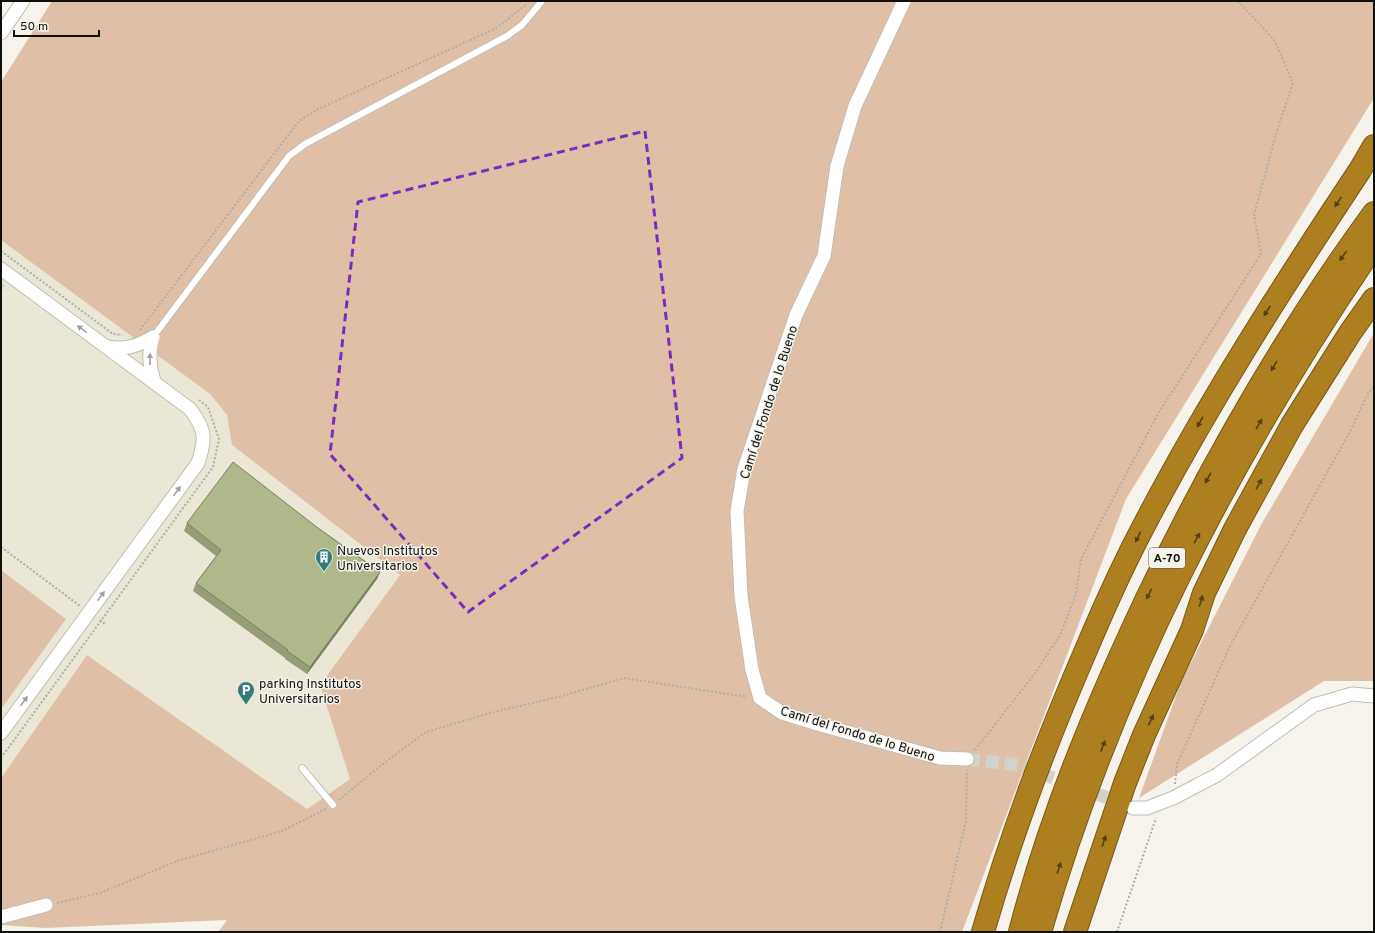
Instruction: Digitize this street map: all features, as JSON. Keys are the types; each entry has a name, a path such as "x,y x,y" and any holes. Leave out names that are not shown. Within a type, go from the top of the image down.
{"highway":[{"path":"984,932 1015,829 1044,747 1091,637 1137,539 1204,414 1259,324 1367,162 1374,146"},
{"name":"A-70","path":"1020,932 1045,848 1078,758 1112,676 1164,565 1202,490 1272,369 1333,271 1374,213"},
{"name":"A-70","path":"1040,932 1069,835 1110,728 1192,548 1270,405 1339,296 1374,245"},
{"path":"1076,932 1125,783 1144,735 1192,630 1204,593 1235,528 1292,425 1350,333 1374,299"},
{"path":"1048,932 1053,914 1052,889"}],"street":[{"path":"1,33 23,1"},
{"name":"Camí del Fondo de lo Bueno","path":"904,1 855,106 837,166 824,256 796,315 744,469 737,511 741,596 752,670 760,698 782,713 821,725 940,758 967,760"},
{"path":"1,269 190,409 202,430 204,443 198,463 1,733"},
{"path":"106,346 119,349 133,347 151,339"},
{"path":"151,339 149,355 150,369 154,382"},
{"path":"1133,808 1147,808 1167,800 1217,775 1314,705 1352,694 1374,696"},
{"path":"1,916 46,906"}],"lane":[{"path":"151,339 289,156 305,144 507,36 522,25 542,1"},
{"path":"302,768 333,805"}],"path":[{"path":"940,932 966,821 967,760 1036,672 1061,633 1076,594 1081,559 1159,412 1261,254 1254,215 1276,134 1293,83 1275,41 1238,1"},
{"path":"1,251 113,334 123,335"},
{"path":"136,332 151,339"},
{"path":"1117,932 1167,800 1178,764 1230,646 1351,430 1367,394 1374,386"},
{"path":"1,758 213,467 219,439 208,407 196,398"},
{"path":"1,547 106,624"},
{"path":"46,906 100,893 177,861 282,831 333,805 379,767 426,732 490,713 562,696 624,678 760,698"}],"highlighted area":[{"path":"645,131 682,458 468,612 330,454 358,202"}],"shaded area":[{"path":"52,1 1374,1 1374,98 1126,499 962,932 218,932 227,920 45,928 1,925 1,778 87,655 307,809 350,779 320,685 400,575 232,445 227,415 210,394 1,240 1,82"},
{"path":"1,240 210,394 227,415 232,445 400,575 320,684 350,779 307,809 87,655 1,778"},
{"path":"1374,333 1374,681 1324,681 1139,798 1181,682 1262,523"},
{"path":"1,570 66,619 1,709"}],"building":[{"name":"Nuevos Institutos Universitarios","path":"233,462 318,528 380,572 310,667 196,583 221,550 187,523"}],"tunnel":[{"path":"967,759 1018,765 1124,804"}],"place":[{"name":"Nuevos Institutos Universitarios","path":"324,572"},
{"name":"parking Institutos Universitarios","path":"246,705"}]}
